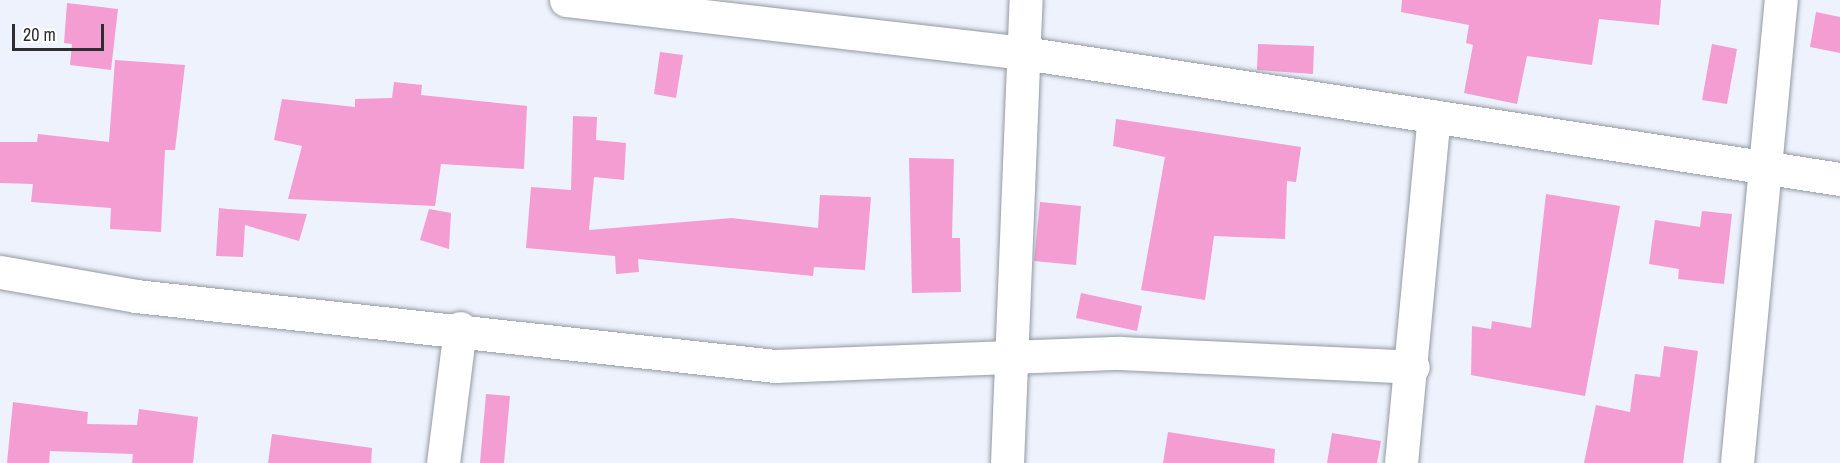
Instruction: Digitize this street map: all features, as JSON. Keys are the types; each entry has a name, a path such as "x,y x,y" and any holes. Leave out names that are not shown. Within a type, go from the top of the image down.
{"street":[{"path":"566,0 1024,54 1840,179"},
{"path":"1007,463 1026,0"},
{"path":"1737,463 1763,166 1781,0"},
{"path":"1401,463 1413,367 1434,117"},
{"path":"0,272 136,296 460,328 775,366 1010,357 1248,356 1413,367"},
{"path":"443,463 460,328"}],"building":[{"path":"1402,0 1661,0 1659,25 1599,19 1592,65 1527,56 1517,104 1464,93 1473,45 1466,43 1469,25 1401,12"},
{"path":"67,3 118,9 111,70 70,65 72,44 64,43"},
{"path":"1816,12 1840,17 1840,53 1810,47"},
{"path":"1258,44 1314,46 1313,74 1257,70"},
{"path":"1712,44 1737,49 1727,104 1702,100"},
{"path":"660,52 683,55 676,98 654,94"},
{"path":"115,60 185,65 175,150 165,150 161,232 110,229 111,208 31,202 33,184 0,183 0,142 37,142 38,134 109,142"},
{"path":"394,82 422,85 421,95 527,106 524,169 441,164 435,206 288,199 302,146 274,140 282,99 355,107 355,99 392,98"},
{"path":"573,116 597,117 596,140 626,143 624,180 594,177 589,230 732,218 818,228 820,195 871,197 865,270 814,267 813,276 638,259 639,272 616,274 615,256 526,248 531,187 571,190"},
{"path":"1116,119 1301,147 1296,182 1287,181 1285,239 1214,236 1205,300 1141,290 1165,157 1113,146"},
{"path":"909,158 954,159 952,238 960,238 961,292 912,293"},
{"path":"1546,194 1620,206 1585,396 1471,375 1472,326 1491,329 1492,321 1531,328"},
{"path":"1040,202 1081,206 1076,265 1034,261"},
{"path":"219,208 307,214 299,241 245,225 243,257 216,256"},
{"path":"429,209 451,213 449,249 420,240"},
{"path":"1702,211 1732,214 1724,284 1678,279 1679,269 1649,264 1655,220 1700,227"},
{"path":"1081,293 1142,306 1137,331 1076,318"},
{"path":"1664,346 1698,351 1683,463 1584,463 1596,405 1630,412 1635,374 1660,377"},
{"path":"486,394 510,396 504,463 480,463"},
{"path":"13,402 88,412 87,424 137,425 139,409 198,417 193,463 132,463 133,454 50,451 49,463 7,463"},
{"path":"1168,432 1275,449 1274,463 1163,463"},
{"path":"1332,433 1381,441 1377,463 1327,463"},
{"path":"272,434 372,448 371,463 268,463"}]}
